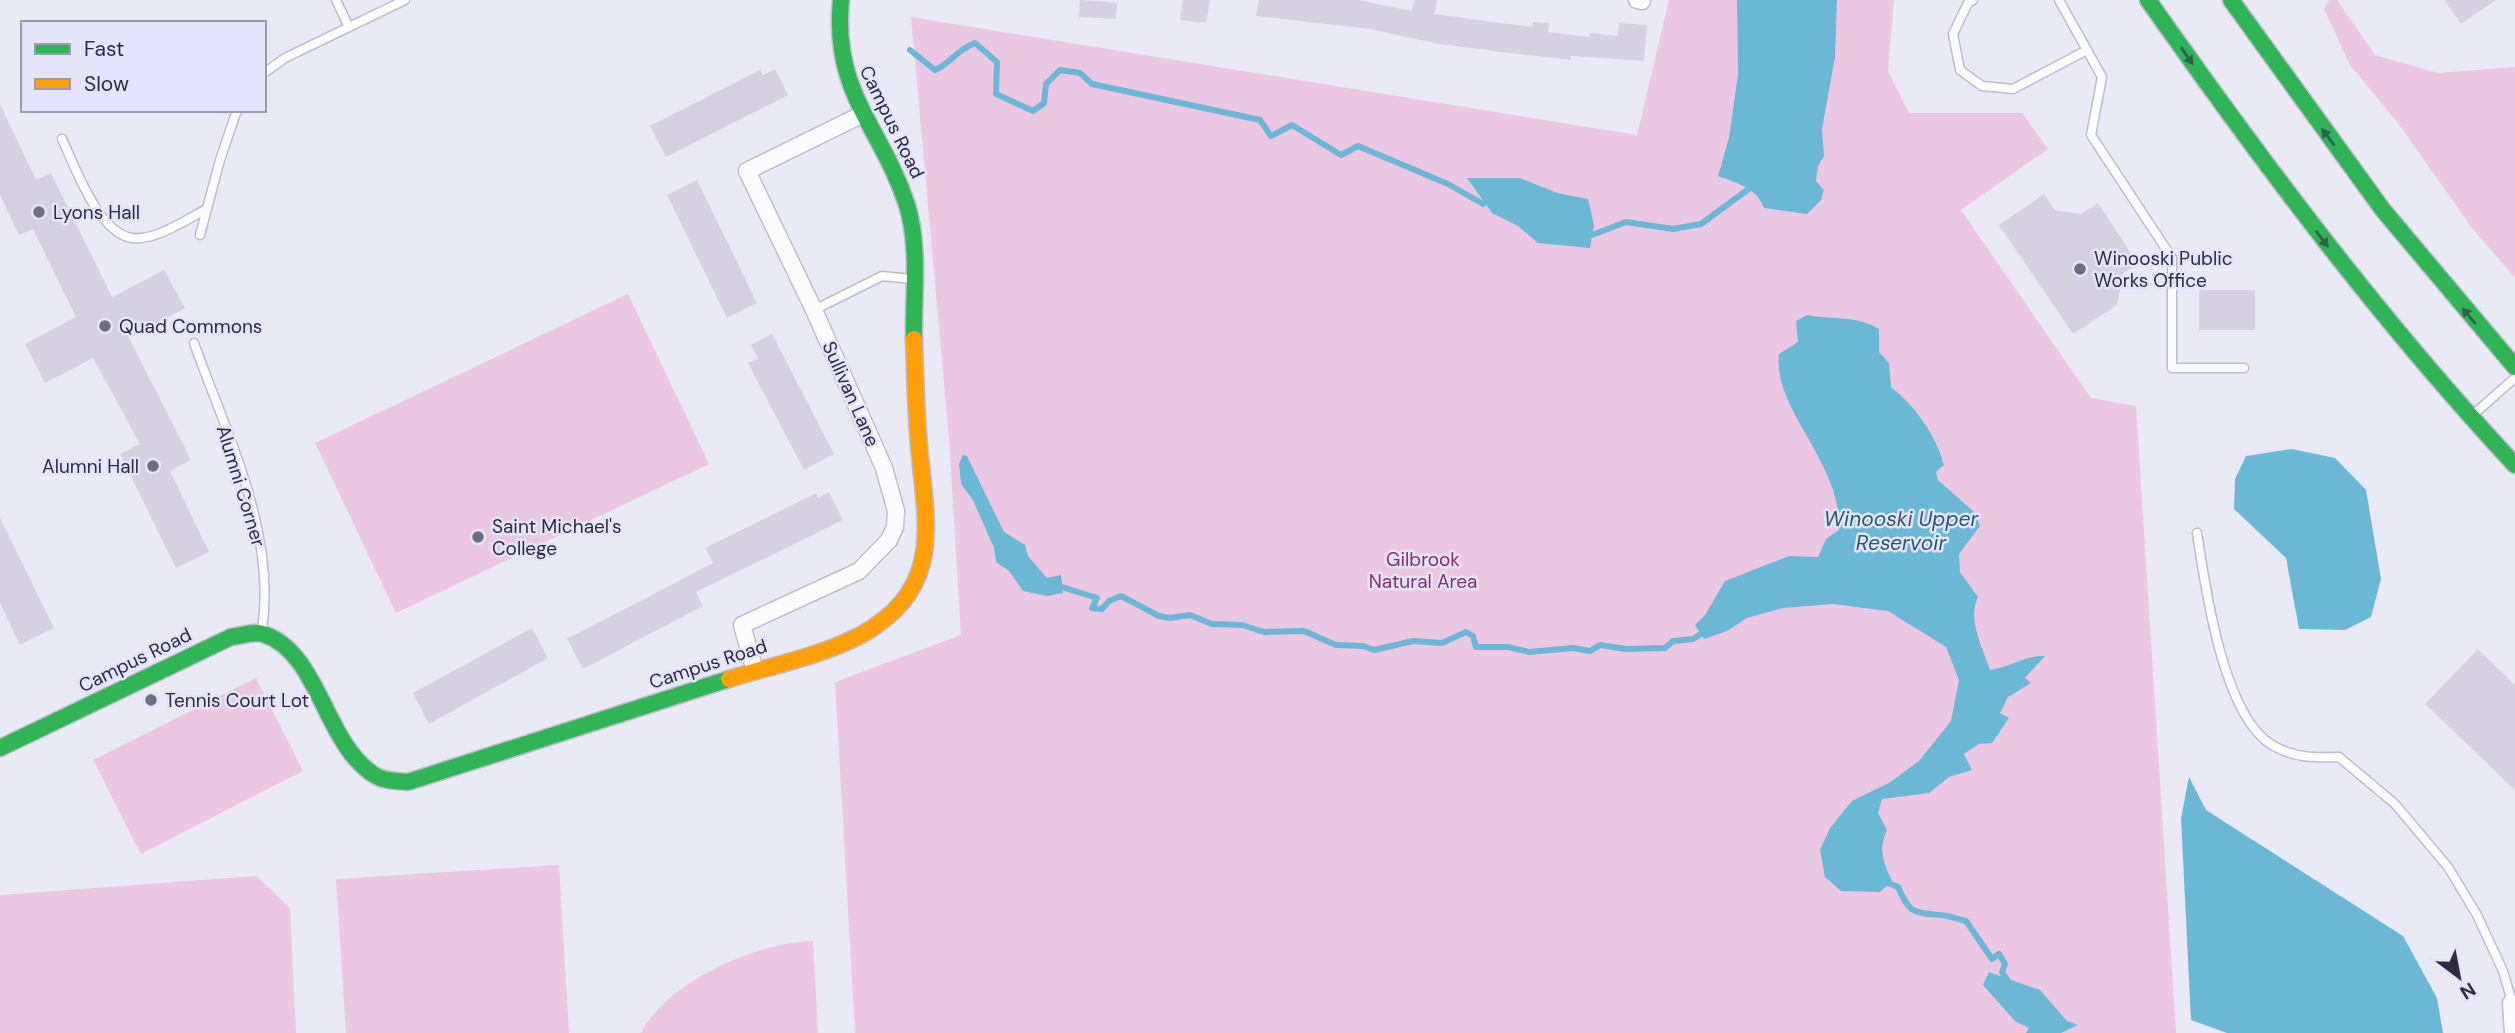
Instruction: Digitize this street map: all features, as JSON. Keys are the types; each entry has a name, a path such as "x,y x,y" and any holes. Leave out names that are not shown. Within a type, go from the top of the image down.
{"main road":[{"name":"Campus Road","path":"0,748 231,637 243,632 261,633 282,643 291,652 359,764 375,778 398,783 433,775 867,632 899,604 923,561 928,522 919,445 914,238 908,206 840,61 837,18 841,0"},
{"path":"2148,0 2259,158 2333,254 2470,418 2515,465"},
{"path":"2231,0 2383,210 2515,367"}],"street":[{"name":"Sullivan Lane","path":"755,671 742,625 859,571 881,552 895,527 896,511 889,481 814,310 747,171 863,114"},
{"path":"2513,1002 2513,1033"}],"lane":[{"path":"336,0 349,27"},
{"path":"266,72 285,58 405,0"},
{"path":"1973,0 1968,3 1954,34 1960,70 1982,86 2012,89 2087,50"},
{"path":"2059,0 2102,77 2091,135 2172,258 2172,368 2244,368"},
{"path":"200,235 236,112"},
{"path":"62,139 93,202 114,231 132,238 152,235 207,209"},
{"path":"814,310 882,276 913,279"},
{"name":"Alumni Corner","path":"194,343 241,475 259,539 267,597 261,633"},
{"path":"2470,418 2515,378"},
{"path":"2197,533 2218,648 2239,706 2270,744 2302,758 2339,757 2395,804 2448,867 2477,915 2513,1002"}],"green space":[{"name":"Gilbrook Natural Area","path":"1669,0 1894,0 1888,71 1909,113 2022,113 2048,149 1961,210 2091,398 2136,406 2176,1033 855,1033 835,682 961,635 949,438 911,17 1637,135"},
{"path":"2329,0 2337,0 2375,55 2438,73 2515,67 2515,278 2472,228 2398,123 2350,65 2324,9"},
{"path":"628,294 709,464 396,613 315,443"},
{"path":"256,678 303,771 141,854 93,760"},
{"path":"559,865 569,1033 346,1033 336,879"},
{"path":"257,876 290,908 296,1033 0,1033 0,895"},
{"path":"813,941 818,1033 641,1033 654,1014 671,997 716,968 767,948"}],"water":[{"path":"1737,0 1837,0 1835,57 1822,129 1824,156 1818,166 1816,181 1824,190 1821,200 1807,214 1764,208 1751,191 1718,176 1729,138 1738,74"},
{"path":"1467,178 1520,178 1557,193 1588,199 1594,225 1590,248 1538,243 1518,226 1492,213"},
{"name":"Winooski Upper Reservoir","path":"1807,315 1853,320 1879,329 1879,352 1889,363 1891,387 1924,422 1936,443 1944,465 1936,472 1938,480 1974,512 1980,526 1959,554 1960,572 1978,597 1975,624 1990,670 2031,657 2045,656 2025,678 2031,683 2008,697 2000,713 2009,718 1992,743 1979,744 1964,754 1972,770 1949,777 1929,793 1882,799 1878,813 1887,830 1883,856 1892,881 1880,892 1841,891 1825,877 1820,850 1830,828 1852,801 1889,783 1919,761 1951,721 1959,680 1946,647 1888,611 1833,604 1783,608 1747,618 1727,631 1704,639 1695,625 1705,615 1725,581 1789,556 1818,557 1826,539 1839,530 1837,506 1830,482 1786,395 1780,375 1779,354 1798,342 1796,321"},
{"path":"2292,449 2335,458 2366,490 2381,579 2371,617 2345,630 2299,629 2286,558 2234,509 2235,479 2246,456"},
{"path":"963,455 967,456 1004,532 1025,545 1028,556 1047,578 1061,575 1063,593 1047,596 1023,591 1009,571 996,562 994,548 973,500 961,484 959,464"},
{"path":"2189,777 2206,810 2403,936 2437,998 2443,1033 2227,1033 2191,1020 2181,818"},
{"path":"1989,972 2040,990 2067,1021 2078,1025 2061,1033 2026,1033 2029,1028 2015,1021 1983,985"}],"building":[{"path":"1080,0 1117,3 1116,19 1079,17"},
{"path":"1183,0 1210,0 1206,23 1180,20"},
{"path":"1259,0 1358,0 1412,11 1414,0 1437,0 1434,14 1532,27 1533,22 1549,23 1548,32 1589,37 1590,33 1618,36 1619,23 1647,25 1644,61 1571,56 1571,60 1510,53 1439,44 1370,29 1256,16"},
{"path":"2444,0 2496,0 2461,24"},
{"path":"775,69 788,95 666,157 650,126 760,70 763,75"},
{"path":"0,104 36,180 51,173 112,297 164,270 185,308 129,338 191,460 170,471 209,552 176,568 120,454 140,444 93,358 45,383 25,344 76,317 33,229 19,235 0,195"},
{"path":"697,180 757,303 727,318 667,195"},
{"name":"Winooski Public Works Office","path":"2044,194 2055,210 2081,214 2098,203 2138,264 2123,273 2117,305 2073,334 1999,225"},
{"path":"2199,290 2255,290 2255,330 2199,330"},
{"path":"772,334 834,454 804,470 748,363 758,358 751,345"},
{"path":"829,492 843,520 696,592 703,606 583,669 567,639 713,563 705,548 816,493 818,498"},
{"path":"0,518 54,628 20,645 0,603"},
{"path":"532,628 548,658 429,724 413,693"},
{"path":"2478,649 2515,685 2515,790 2425,704"}],"waterway":[{"path":"910,50 935,70 975,43 997,62 996,94 1033,111 1044,103 1046,84 1060,70 1080,73 1092,84 1260,120 1271,136 1292,125 1341,155 1358,146 1448,184 1483,204"},
{"path":"1592,235 1626,222 1673,229 1701,224 1750,188"},
{"path":"1062,587 1097,598 1092,608 1102,609 1109,601 1121,596 1159,616 1170,618 1190,615 1212,624 1242,625 1264,632 1304,631 1336,645 1363,646 1374,650 1413,641 1442,643 1466,632 1473,636 1476,647 1508,647 1529,652 1573,648 1590,651 1600,645 1626,649 1665,648 1673,641 1693,639 1707,630"},
{"path":"1883,881 1898,887 1912,910 1966,921 1992,959 1999,954 2005,964 2002,972 2010,984"}],"traffic: fast":[{"path":"841,0 840,32 851,85 896,177 911,221 915,255 914,339"},
{"path":"2148,0 2234,121 2324,239 2417,354 2515,465"},
{"path":"2231,0 2383,210 2515,367"},
{"path":"0,748 231,637 251,633 263,634 282,644 297,659 344,743 359,762 376,776 396,781 408,782 729,679"}],"traffic: slow":[{"path":"729,679 813,655 861,635 888,617 906,597 918,575 926,528 917,420 914,339"}],"place":[{"name":"Lyons Hall","path":"39,212"},
{"name":"Winooski Public Works Office","path":"2080,269"},
{"name":"Quad Commons","path":"105,326"},
{"name":"Alumni Hall","path":"153,466"},
{"name":"Saint Michael's College","path":"478,537"},
{"name":"Tennis Court Lot","path":"151,700"}]}
